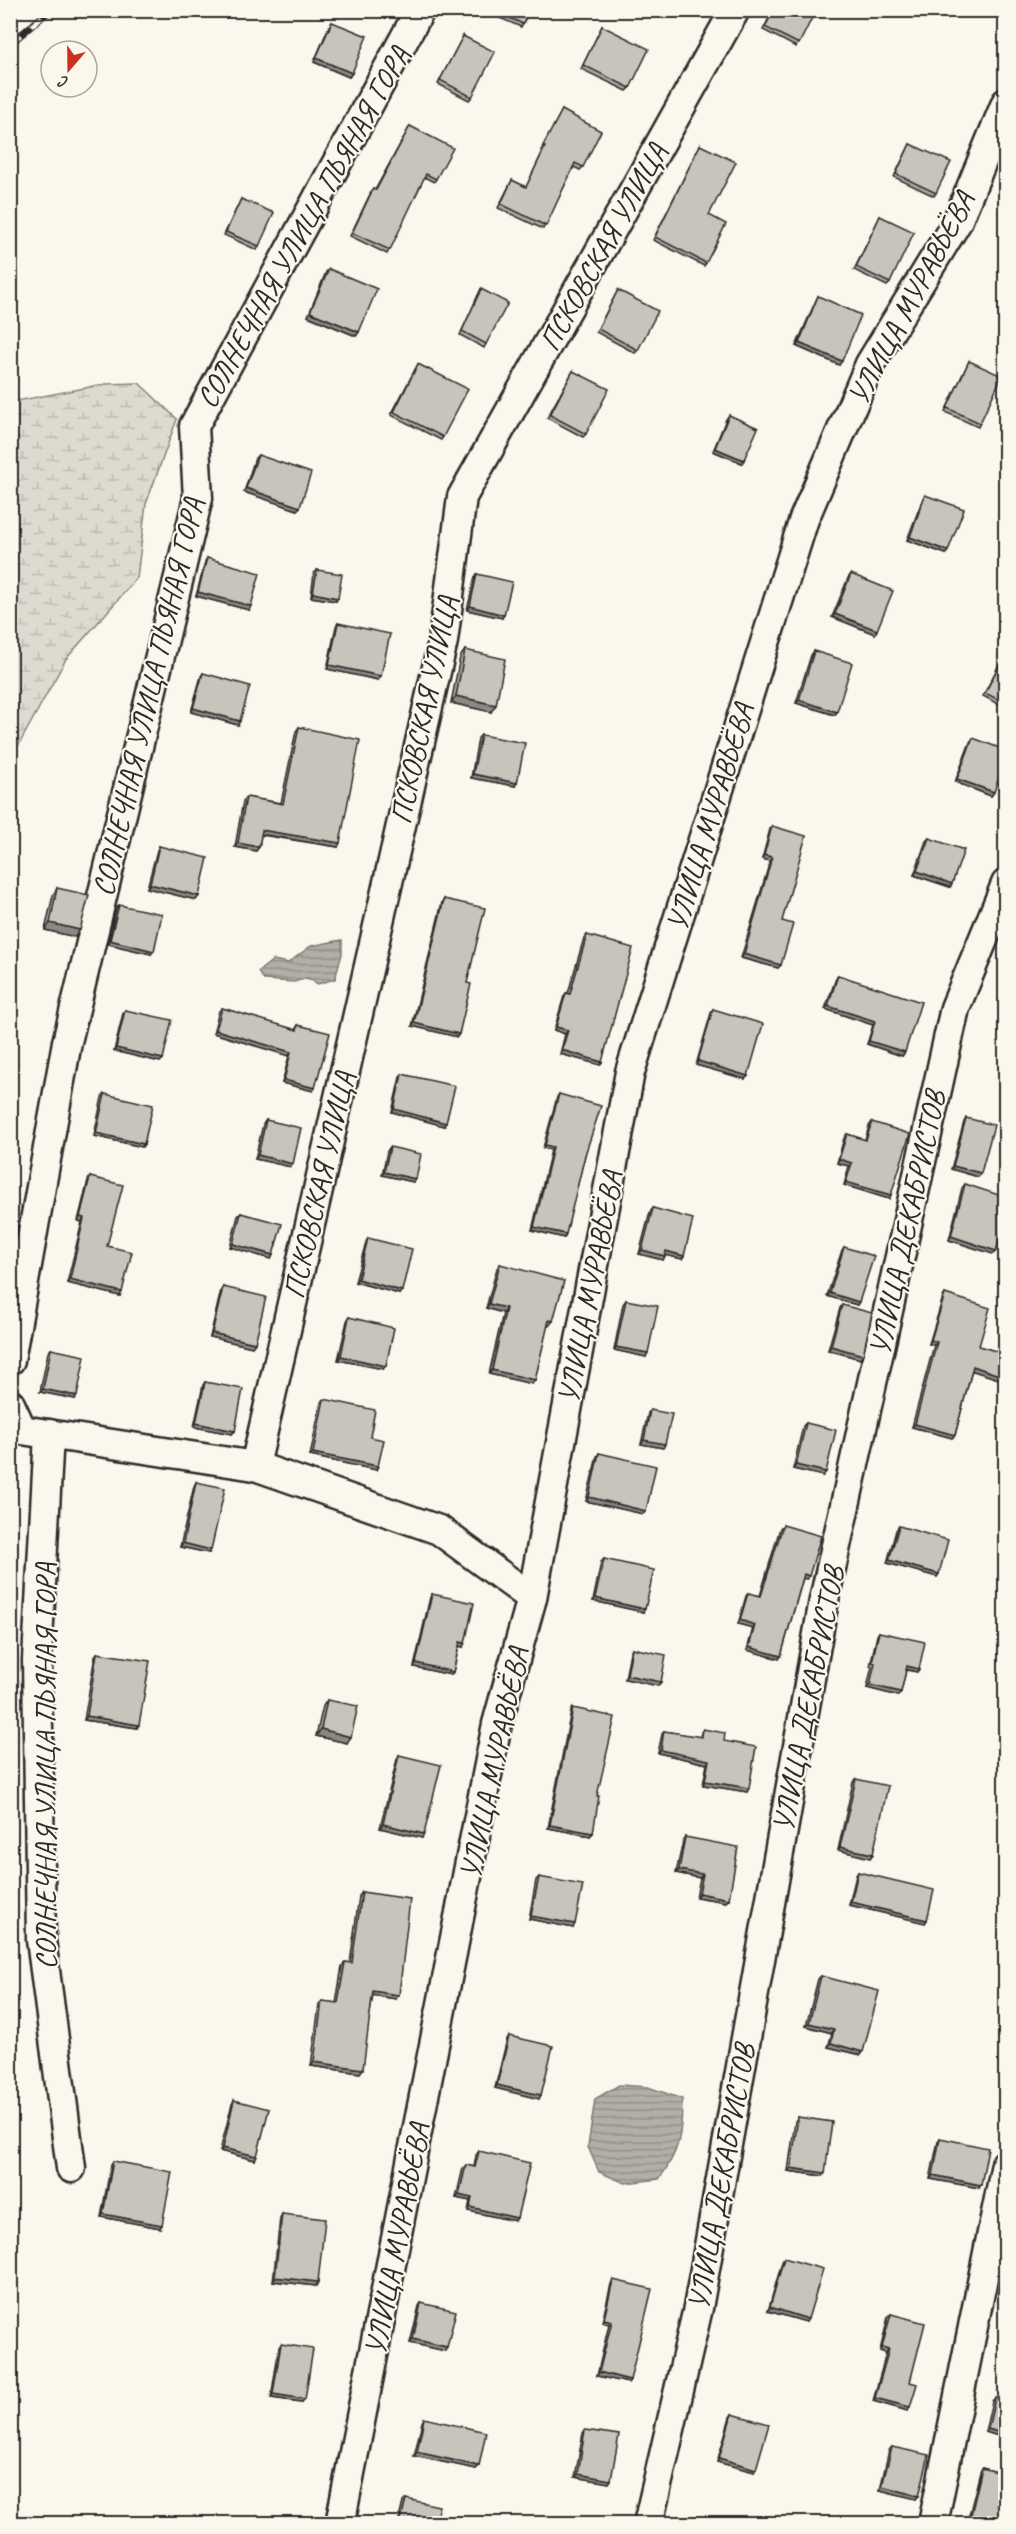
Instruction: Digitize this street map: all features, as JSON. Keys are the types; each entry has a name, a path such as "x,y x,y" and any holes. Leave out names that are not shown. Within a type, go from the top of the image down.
{"street":[{"name":"СОЛНЕЧНАЯ УЛИЦА ПЬЯНАЯ ГОРА","path":"10,1360 67,1042 198,498 194,426 420,10"},
{"name":"ПСКОВСКАЯ УЛИЦА","path":"255,1466 443,641 462,497 735,10"},
{"name":"УЛИЦА МУРАВЬЁВА","path":"340,2523 497,1724 532,1598 630,1072 800,530 870,364 957,222 1005,103"},
{"name":"УЛИЦА ДЕКАБРИСТОВ","path":"648,2523 698,2308 824,1600 955,1008 1005,884"},
{"path":"10,1404 22,1430 255,1466 439,1530 532,1598"},
{"name":"СОЛНЕЧНАЯ УЛИЦА ПЬЯНАЯ ГОРА","path":"49,1434 37,1660 40,1940 71,2168"},
{"path":"933,2523 1005,2164"}],"green space":[{"path":"139,383 177,419 146,504 137,578 66,659 11,759 11,402 106,384"}],"shaded area":[{"path":"342,940 342,954 335,979 318,984 307,978 294,982 264,980 258,972 273,960 288,963 311,946"},
{"path":"619,2085 648,2087 682,2099 676,2150 659,2179 625,2183 599,2172 588,2147 595,2099"}],"building":[{"path":"498,10 529,10 523,24 497,12"},
{"path":"774,10 816,10 799,44 765,27"},
{"path":"332,22 367,36 352,73 316,58"},
{"path":"602,26 649,49 630,88 583,65"},
{"path":"463,36 495,52 472,97 440,80"},
{"path":"562,110 601,131 583,167 575,163 546,226 501,204 512,180 526,187 545,147 543,146"},
{"path":"410,126 453,148 436,179 426,174 390,250 352,233 373,189 376,190"},
{"path":"910,144 951,162 936,193 896,174"},
{"path":"700,145 736,162 709,215 726,224 706,263 655,237"},
{"path":"241,199 274,213 259,246 226,232"},
{"path":"880,216 914,232 890,283 856,267"},
{"path":"329,269 377,289 359,332 310,312"},
{"path":"481,289 508,303 486,344 462,331"},
{"path":"618,290 658,311 638,350 598,329"},
{"path":"818,296 861,315 842,361 799,343"},
{"path":"969,361 1002,376 980,423 947,408"},
{"path":"418,364 468,389 443,437 394,412"},
{"path":"573,371 609,389 586,434 550,415"},
{"path":"729,415 758,428 744,460 715,448"},
{"path":"258,455 311,473 300,507 246,488"},
{"path":"925,495 964,509 948,551 910,537"},
{"path":"207,558 260,573 251,606 198,592"},
{"path":"317,570 342,574 338,598 313,593"},
{"path":"477,574 512,582 504,615 470,606"},
{"path":"851,574 893,591 877,630 835,614"},
{"path":"338,623 390,634 381,676 329,665"},
{"path":"465,650 505,659 496,705 456,696"},
{"path":"814,651 852,663 837,712 799,700"},
{"path":"1005,654 1005,703 985,693"},
{"path":"203,673 250,686 240,721 193,708"},
{"path":"299,727 360,740 340,843 262,830 259,847 238,843 246,797 283,804"},
{"path":"481,735 525,743 517,783 473,774"},
{"path":"973,738 1005,750 1005,760 994,792 957,779"},
{"path":"772,826 806,836 782,921 793,924 781,965 744,954 772,857 764,855"},
{"path":"929,838 964,850 952,884 917,871"},
{"path":"159,846 208,858 199,896 150,884"},
{"path":"57,888 89,895 80,930 50,923"},
{"path":"444,899 485,908 467,983 471,984 459,1034 414,1023"},
{"path":"119,905 162,914 154,951 110,940"},
{"path":"587,935 633,948 602,1062 562,1050 568,1030 556,1027 566,993 570,994"},
{"path":"838,975 921,1002 905,1052 869,1041 875,1021 828,1006"},
{"path":"222,1008 297,1030 298,1025 330,1033 315,1088 284,1080 291,1052 216,1030"},
{"path":"713,1009 763,1024 748,1076 698,1061"},
{"path":"125,1010 172,1020 163,1059 116,1048"},
{"path":"402,1074 455,1086 446,1123 394,1109"},
{"path":"105,1094 153,1105 144,1144 96,1133"},
{"path":"559,1094 601,1106 585,1155 566,1234 534,1227 553,1147 545,1145"},
{"path":"966,1118 994,1125 981,1173 953,1166"},
{"path":"266,1120 301,1128 293,1164 258,1155"},
{"path":"872,1122 910,1134 891,1195 846,1182 852,1163 839,1159 847,1134 866,1140"},
{"path":"390,1147 421,1154 416,1179 384,1172"},
{"path":"90,1177 123,1185 107,1246 132,1252 122,1292 70,1279 84,1218 80,1217"},
{"path":"965,1184 1005,1197 1005,1224 996,1251 951,1236"},
{"path":"653,1208 693,1219 684,1256 666,1251 665,1256 642,1250"},
{"path":"241,1213 282,1224 273,1255 233,1244"},
{"path":"368,1238 412,1249 402,1291 358,1279"},
{"path":"844,1247 874,1256 859,1302 830,1293"},
{"path":"500,1264 564,1281 553,1321 549,1320 535,1380 492,1370 506,1308 489,1304"},
{"path":"223,1287 266,1297 255,1343 212,1333"},
{"path":"945,1294 990,1308 979,1346 1005,1354 1005,1377 973,1366 955,1435 915,1424 937,1342 931,1340"},
{"path":"626,1300 658,1306 648,1353 616,1347"},
{"path":"842,1305 872,1313 863,1355 831,1346"},
{"path":"349,1317 394,1328 386,1366 341,1356"},
{"path":"51,1349 85,1356 77,1396 43,1389"},
{"path":"205,1382 243,1389 235,1431 196,1423"},
{"path":"324,1399 375,1410 370,1437 384,1440 378,1466 313,1453"},
{"path":"650,1410 672,1414 665,1444 644,1440"},
{"path":"806,1423 836,1430 826,1472 796,1465"},
{"path":"599,1453 656,1466 646,1511 589,1497"},
{"path":"196,1482 225,1488 211,1550 183,1543"},
{"path":"783,1525 821,1536 809,1576 804,1574 781,1656 749,1647 755,1625 740,1620 748,1593 761,1596"},
{"path":"899,1526 948,1540 939,1574 889,1560"},
{"path":"604,1559 654,1570 645,1609 595,1598"},
{"path":"432,1594 474,1603 465,1643 460,1642 453,1672 416,1663"},
{"path":"879,1632 925,1642 919,1669 907,1666 901,1692 870,1685 875,1663 872,1662"},
{"path":"632,1648 666,1655 661,1682 627,1675"},
{"path":"97,1653 150,1661 139,1725 87,1716"},
{"path":"327,1700 358,1706 351,1737 321,1729"},
{"path":"573,1708 615,1717 597,1796 599,1796 593,1833 550,1825"},
{"path":"703,1729 725,1733 724,1741 756,1747 749,1788 705,1781 709,1760 661,1750 664,1731 702,1737"},
{"path":"399,1755 441,1765 424,1834 383,1824"},
{"path":"856,1779 888,1786 873,1854 840,1847"},
{"path":"685,1837 738,1847 729,1899 699,1893 703,1874 679,1870"},
{"path":"858,1872 934,1890 927,1920 851,1902"},
{"path":"539,1877 583,1885 575,1924 531,1916"},
{"path":"362,1892 410,1899 399,1995 373,1991 363,2069 314,2062 322,2001 338,2003 345,1962 352,1963"},
{"path":"821,1976 879,1991 863,2052 831,2043 834,2029 809,2023"},
{"path":"509,2036 553,2046 541,2095 497,2085"},
{"path":"234,2100 269,2109 257,2156 223,2148"},
{"path":"798,2117 832,2122 825,2173 791,2168"},
{"path":"940,2138 988,2148 981,2185 933,2175"},
{"path":"479,2151 530,2163 517,2218 470,2207 472,2198 459,2195 466,2165 475,2167"},
{"path":"113,2161 172,2172 162,2225 103,2214"},
{"path":"282,2214 325,2219 318,2282 275,2277"},
{"path":"784,2258 823,2269 808,2319 770,2307"},
{"path":"613,2280 652,2289 630,2380 599,2372 612,2321 604,2319"},
{"path":"421,2303 456,2311 447,2347 413,2339"},
{"path":"891,2314 925,2323 910,2382 917,2384 910,2407 875,2398 889,2349 882,2347"},
{"path":"281,2344 313,2349 305,2399 273,2394"},
{"path":"995,2398 1005,2400 1005,2434 988,2429"},
{"path":"732,2414 769,2424 756,2469 719,2458"},
{"path":"424,2418 486,2432 479,2466 417,2452"},
{"path":"585,2430 619,2435 611,2480 578,2474"},
{"path":"892,2447 929,2455 919,2496 882,2486"},
{"path":"982,2468 1005,2474 1005,2523 988,2523 970,2519"},
{"path":"406,2499 439,2506 435,2523 400,2523"}],"railway":[{"path":"10,44 50,10"}]}
